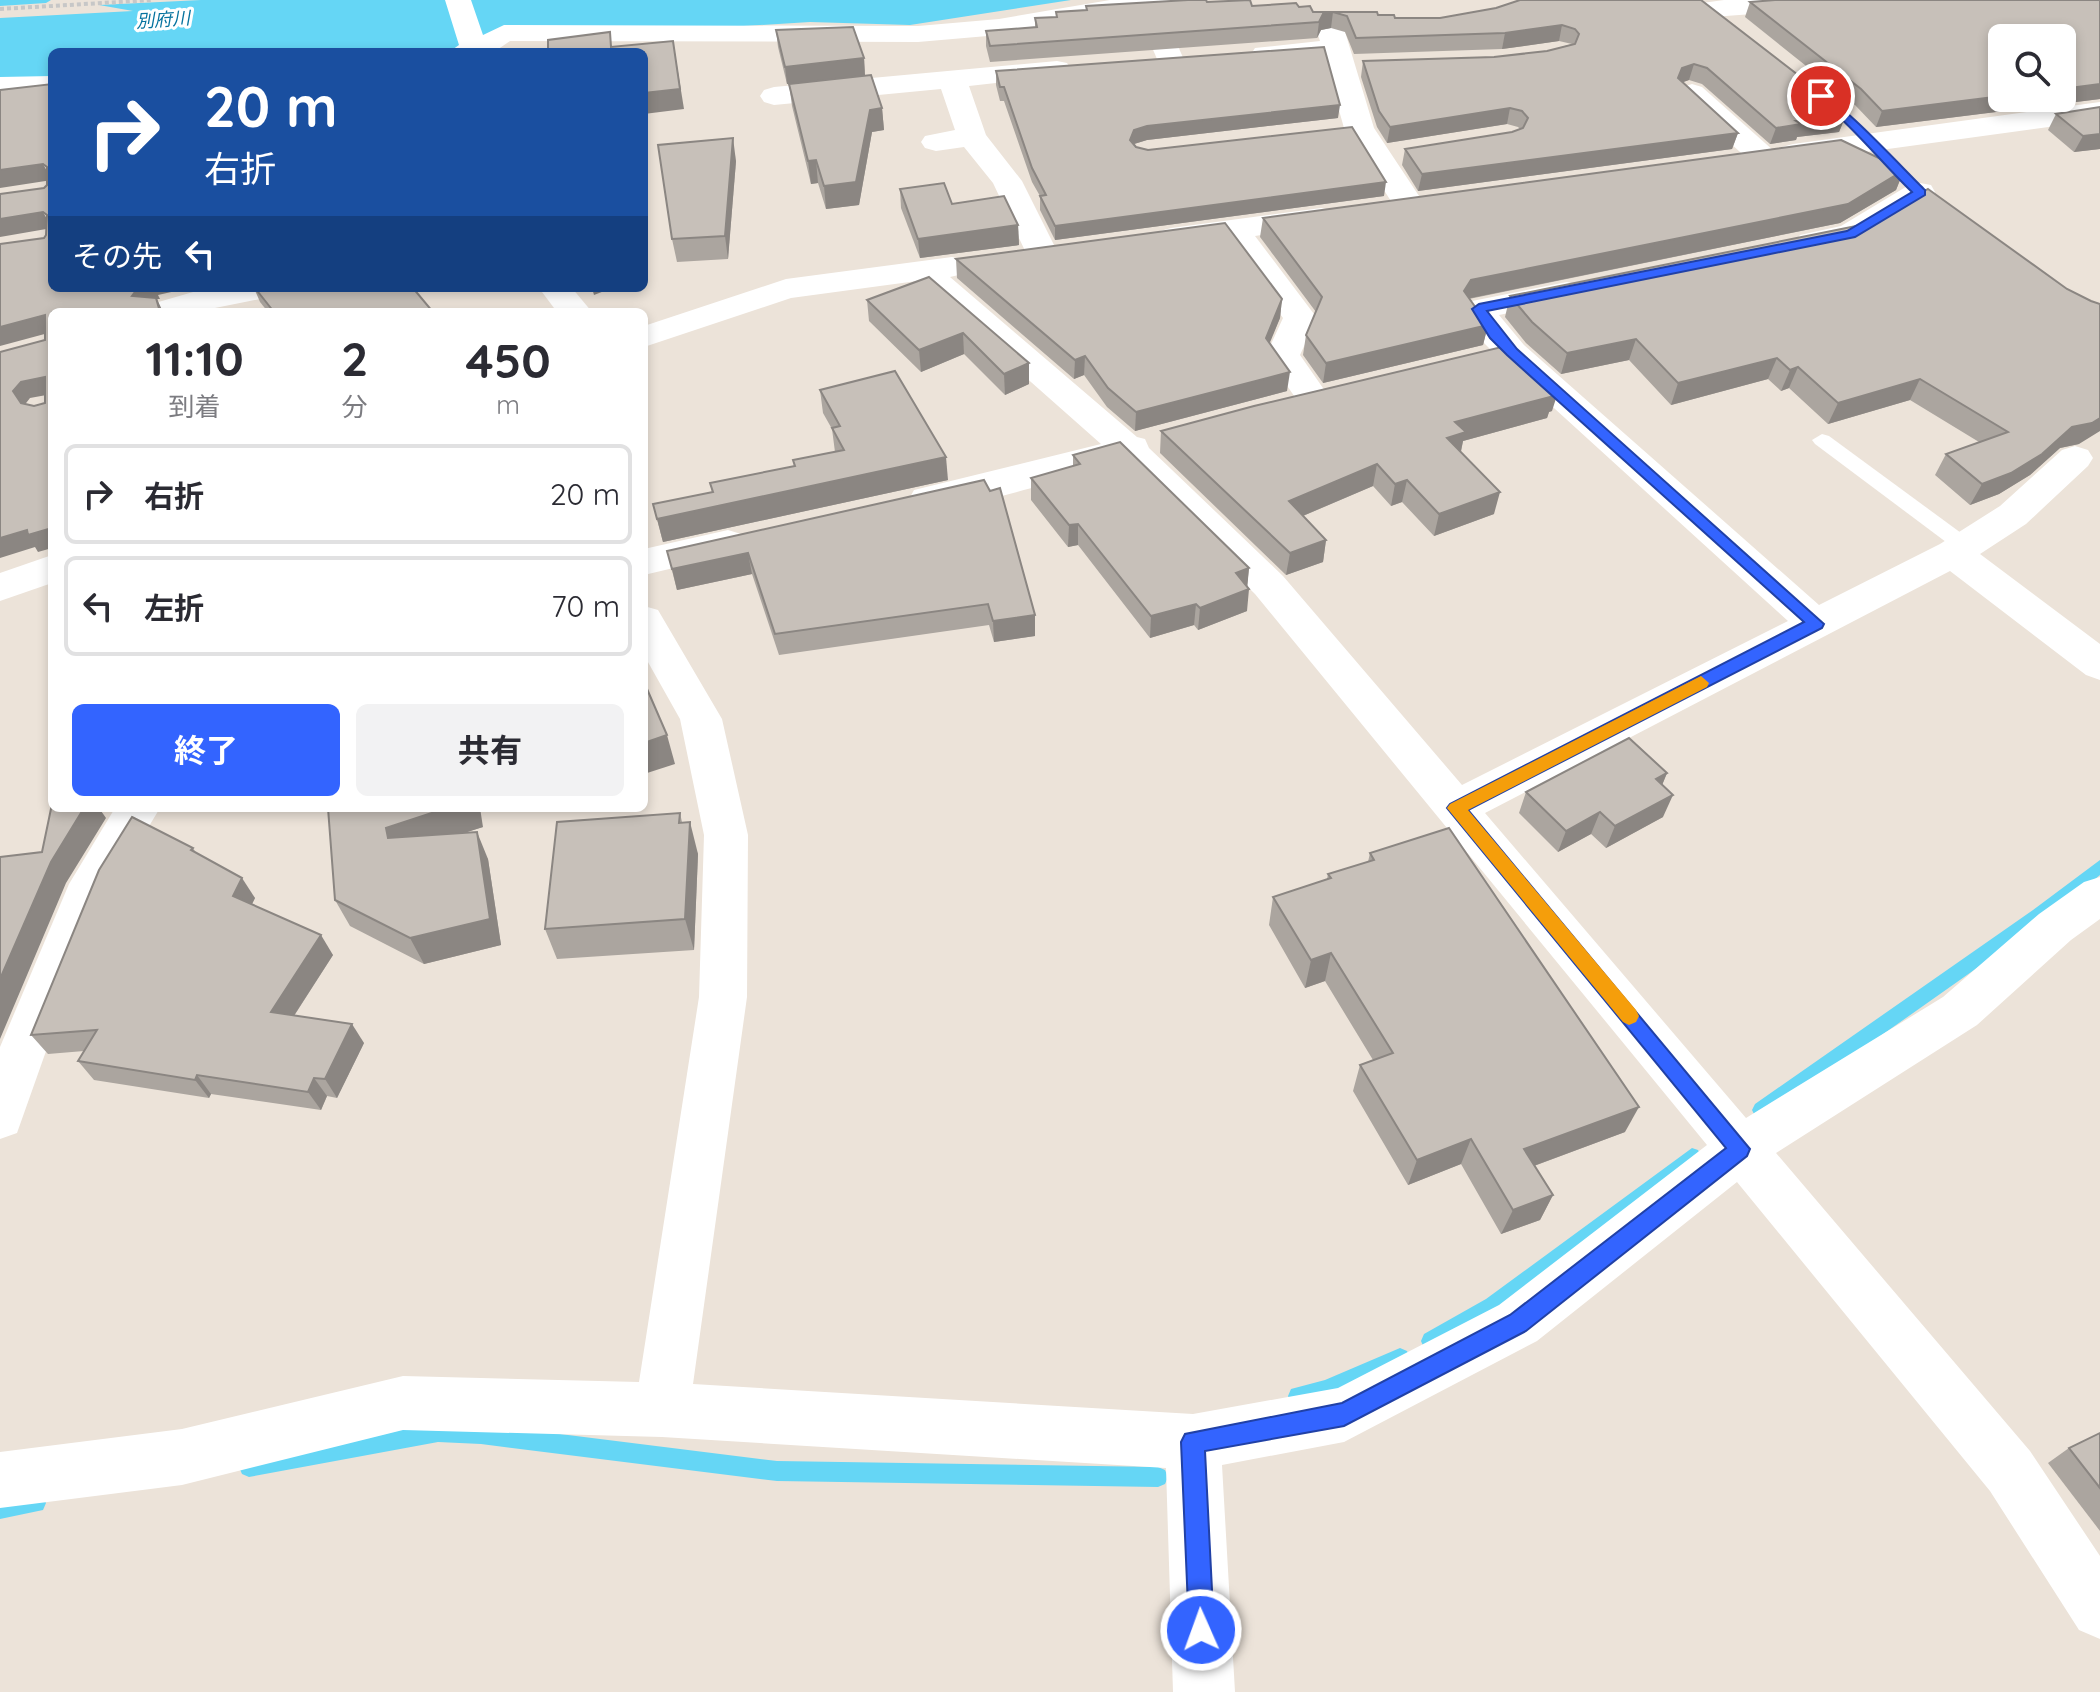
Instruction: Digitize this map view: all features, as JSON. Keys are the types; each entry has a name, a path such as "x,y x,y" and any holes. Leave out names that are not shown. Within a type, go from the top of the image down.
{"street":[{"path":"458,0 474,48"},
{"path":"482,48 504,33 918,34 999,27 1083,11 1187,0"},
{"path":"1703,5 1836,0"},
{"path":"1703,5 1748,38"},
{"path":"1145,241 1395,207 1390,154 1359,128 1334,47"},
{"path":"1245,55 1334,47 1369,65"},
{"path":"1138,63 1167,53 1200,58"},
{"path":"774,96 823,83 952,78 1091,66"},
{"path":"648,336 786,289 1028,257 1007,181 972,137 952,78"},
{"path":"0,86 48,85"},
{"path":"1690,92 1748,159 2100,111"},
{"path":"1778,249 1851,234 1933,202 1869,143 1843,113"},
{"path":"1328,132 1359,128"},
{"path":"936,142 972,137"},
{"path":"1234,229 1300,318 1283,355 1330,397 1274,410"},
{"path":"924,271 1143,444 1269,585 2010,1471 2100,1609"},
{"path":"1601,285 1479,309 1495,335 1496,356 1816,624"},
{"path":"181,308 255,292"},
{"path":"558,292 572,308"},
{"path":"888,507 988,486 1143,444"},
{"path":"1456,808 1959,550 2013,515 2075,458"},
{"path":"648,561 761,536"},
{"path":"1959,550 2100,665"},
{"path":"0,588 48,570"},
{"path":"648,627 701,719 726,835 723,997 662,1410"},
{"path":"0,1117 11,1055 91,884 136,812"},
{"path":"0,1480 182,1457 403,1403 662,1410 1193,1442 1344,1414 1518,1323 1740,1149 1960,1011 2055,927 2100,895"},
{"path":"1193,1442 1204,1692"}],"lane":[{"path":"1822,440 1959,550"}],"path":[{"path":"0,9 153,0"}],"water":[{"name":"別府川","path":"201,0 1071,0 910,25 810,22 512,40 463,48 48,48 48,81 0,82 0,18 133,11 99,5"}],"building":[{"path":"1250,0 1252,6 1296,3 1299,7 1310,6 1313,12 1333,12 1323,14 1319,22 990,46 986,31 1037,27 1035,18 1057,17 1056,12 1087,10 1086,6"},
{"path":"1520,0 1701,0 1846,115 1796,121 1801,124 1776,128 1707,68 1694,64 1682,68 1678,78 1738,133 1422,174 1405,149 1512,132 1523,128 1528,118 1522,111 1510,108 1390,127 1379,111 1363,61 1494,57 1547,51 1575,44 1579,34 1575,29 1562,25 1505,33 1356,38 1347,16 1333,12 1377,12 1378,15 1394,15 1395,18 1440,18 1496,8"},
{"path":"2100,0 2100,84 2076,87 2076,24 1988,24 1988,98 1882,111 1861,89 1750,2"},
{"path":"853,27 864,58 785,67 776,30"},
{"path":"610,32 611,47 673,41 680,89 648,93 648,48 548,48 548,40"},
{"path":"1324,47 1340,105 1147,126 1134,130 1130,140 1136,147 1148,150 1352,127 1386,182 1055,226 1040,196 1046,195 1032,168 996,71"},
{"path":"871,75 882,108 870,110 856,182 824,186 816,160 808,161 789,84"},
{"path":"48,84 48,292 135,292 132,296 156,298 159,308 48,308 48,529 28,535 27,530 0,538 0,352 45,340 45,315 0,327 0,244 44,238 47,215 43,212 0,219 0,194 44,188 47,185 47,167 43,164 0,170 0,90","holes":["45,377 45,403 34,406 21,403 13,391 21,382"]},
{"path":"2100,107 2100,134 2083,136 2056,114"},
{"path":"733,138 725,236 672,239 658,145"},
{"path":"1841,140 1904,170 1848,204 1471,280 1464,291 1488,325 1326,363 1306,335 1322,297 1263,218"},
{"path":"944,183 952,204 1004,196 1018,225 918,239 900,189"},
{"path":"1928,189 2067,289 2100,304 2100,418 2072,427 2042,454 2011,473 1982,484 1946,454 2008,432 1920,379 1838,403 1798,367 1790,370 1777,358 1678,383 1636,339 1567,353 1532,322 1510,296 1871,223"},
{"path":"1225,223 1282,299 1266,338 1290,372 1136,412 1108,388 1085,356 1075,360 956,259"},
{"path":"929,277 1029,363 1004,374 963,333 919,350 867,300"},
{"path":"258,292 416,292 430,308 271,308"},
{"path":"1510,345 1559,389 1549,391 1554,396 1455,422 1466,432 1447,438 1500,492 1439,514 1407,480 1395,484 1377,464 1289,501 1326,540 1290,553 1161,431 1254,406"},
{"path":"895,371 946,457 657,519 653,504 713,492 710,483 795,466 793,460 844,450 832,428 840,426 820,390"},
{"path":"1120,442 1249,568 1236,573 1249,589 1200,608 1196,604 1151,616 1078,524 1069,525 1031,478 1080,464 1073,455"},
{"path":"984,480 990,491 1000,488 1035,615 993,621 988,604 775,634 748,553 672,569 667,551"},
{"path":"648,691 667,735 648,742"},
{"path":"1629,738 1667,773 1656,779 1673,795 1615,826 1600,812 1566,831 1526,792"},
{"path":"50,812 82,812 51,862 0,979 0,857 42,852"},
{"path":"328,812 435,812 386,828 388,838 477,832 490,919 410,938 335,900"},
{"path":"680,813 679,823 690,822 685,919 545,929 557,822"},
{"path":"132,817 193,848 191,850 242,878 233,896 321,935 271,1012 352,1024 325,1079 314,1078 308,1092 197,1075 195,1080 78,1061 97,1030 31,1035 99,870"},
{"path":"1449,828 1639,1107 1524,1149 1553,1195 1513,1210 1471,1139 1417,1160 1360,1065 1393,1053 1331,953 1311,960 1273,897 1331,878 1328,874 1374,860 1370,853"},
{"path":"2100,1433 2100,1488 2069,1448"}],"waterway":[{"path":"0,3 46,0"},
{"path":"1761,1110 2039,915 2100,866"},
{"path":"1431,1341 1493,1306 1692,1156"},
{"path":"1298,1396 1326,1390 1400,1358"},
{"path":"249,1467 438,1432 481,1434 777,1471 1158,1477"},
{"path":"0,1509 36,1503"}],"slow traffic":[{"path":"1629,1016 1456,808 1701,683"}],"route":[{"path":"1201,1630 1193,1442 1344,1414 1518,1323 1740,1149 1456,808 1816,624 1512,352 1495,335 1479,309 1851,234 1920,192 1843,113 1821,96"}]}
